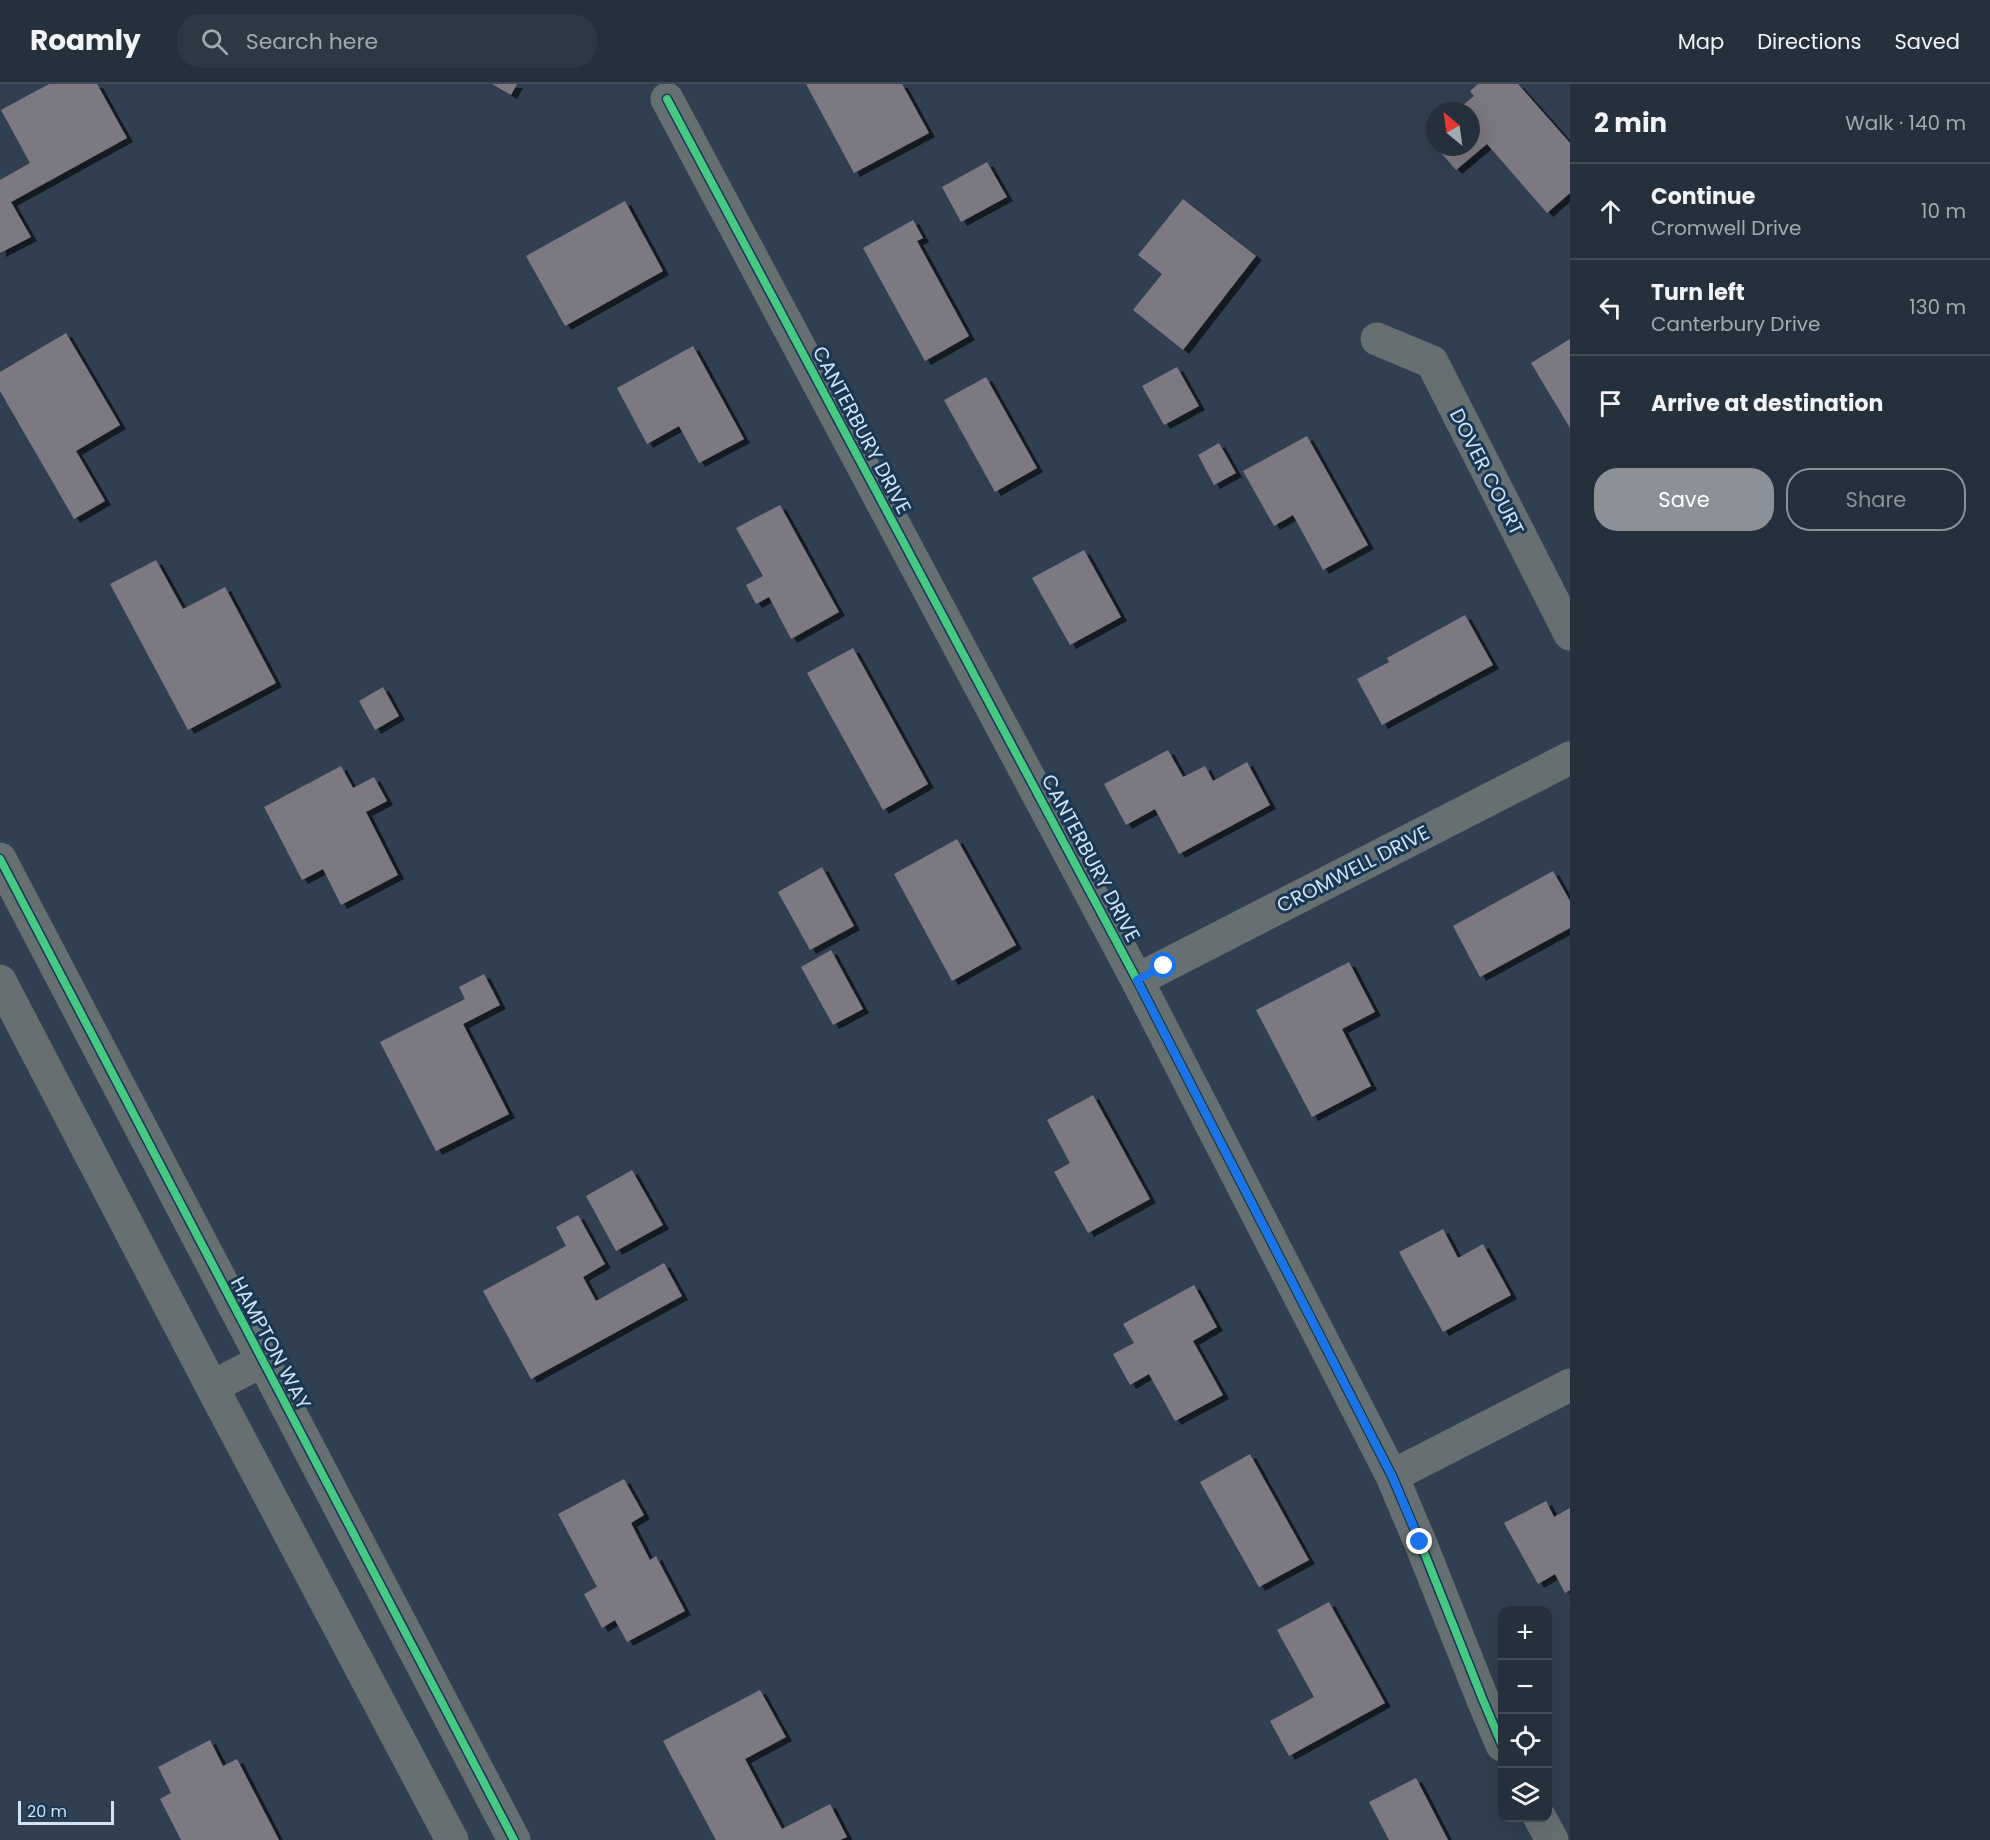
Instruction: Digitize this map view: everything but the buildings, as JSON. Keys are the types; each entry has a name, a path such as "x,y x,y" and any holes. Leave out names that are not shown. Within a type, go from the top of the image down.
{"street":[{"name":"CANTERBURY DRIVE","path":"666,99 1137,980 1392,1476 1498,1733"},
{"name":"DOVER COURT","path":"1377,339 1432,362 1570,634"},
{"name":"CROMWELL DRIVE","path":"1137,980 1570,758"},
{"name":"HAMPTON WAY","path":"0,859 514,1840"},
{"path":"0,981 452,1840"},
{"path":"212,1387 262,1361"},
{"path":"1392,1476 1570,1385"},
{"path":"1542,1822 1552,1840"}],"cycle path":[{"path":"667,99 1137,980 1392,1476 1498,1736"},
{"path":"0,859 514,1840"}],"route":[{"path":"1164,966 1137,980 1392,1476 1420,1542"}]}
